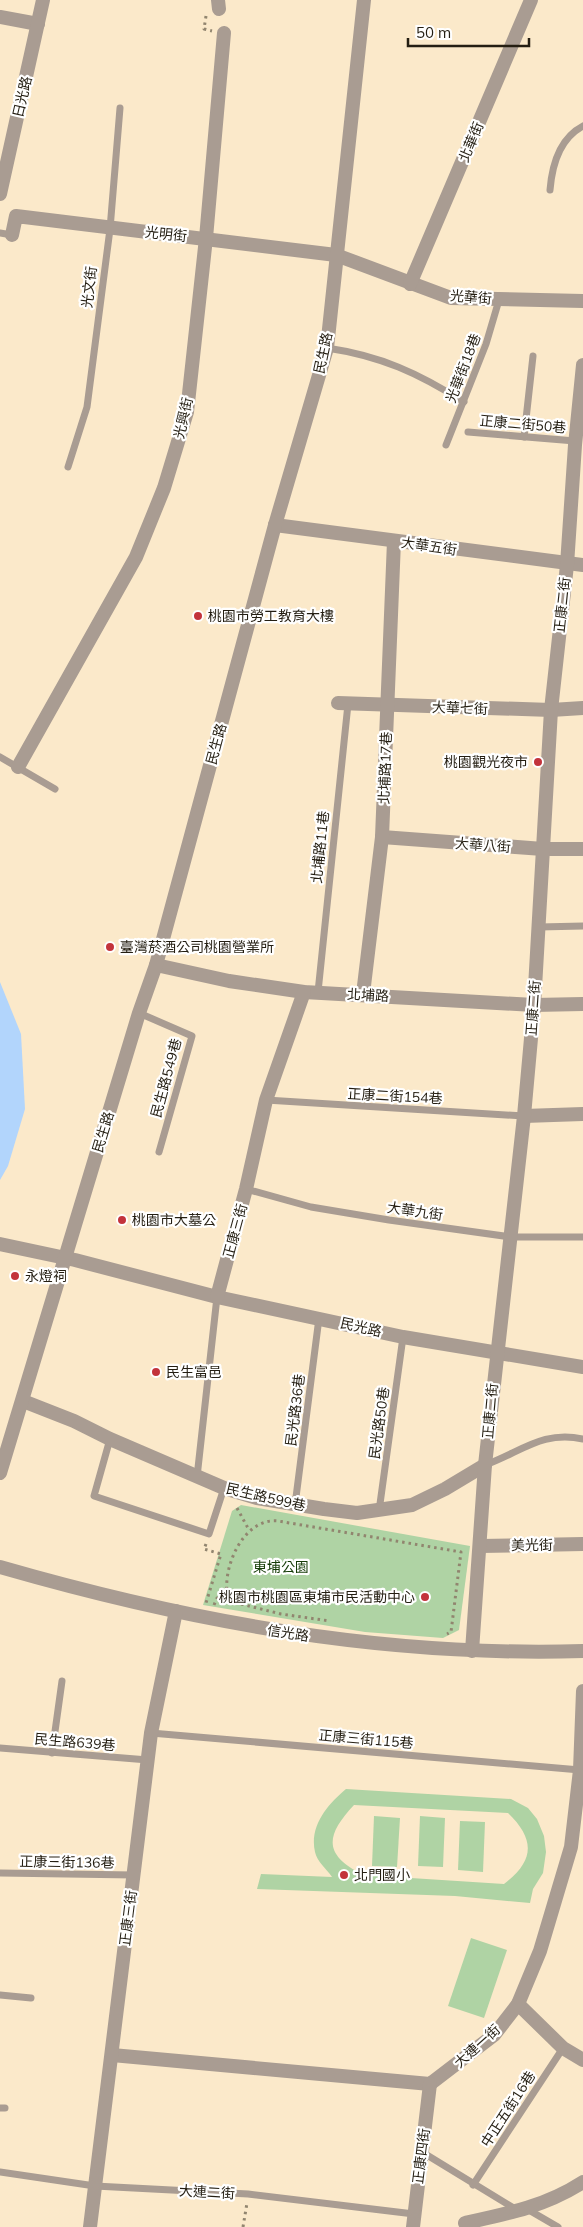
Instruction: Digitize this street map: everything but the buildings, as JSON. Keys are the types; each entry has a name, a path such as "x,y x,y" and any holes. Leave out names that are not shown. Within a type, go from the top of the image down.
{"street":[{"name":"日光路","path":"0,194 43,0"},
{"name":"民生路","path":"0,1473 138,1013 156,965 275,525 327,348 364,0"},
{"name":"北華街","path":"410,284 531,0"},
{"path":"0,17 38,24"},
{"name":"光興街","path":"18,767 136,557 164,488 187,412 206,238 224,33"},
{"name":"光明街","path":"6,234 16,216 110,229 206,238 336,255"},
{"name":"光華街","path":"336,255 451,298 583,302"},
{"name":"正康二街","path":"472,1651 481,1546 485,1465 496,1352 524,1116 534,1005 551,710 567,565 583,365"},
{"name":"大華五街","path":"275,525 567,565 583,565"},
{"name":"北埔路17巷","path":"362,994 382,837 394,541"},
{"name":"大華七街","path":"343,704 551,710 583,708"},
{"name":"大華八街","path":"382,837 543,849 583,849"},
{"name":"北埔路","path":"156,965 229,982 311,992 534,1005 583,1004"},
{"name":"正康三街","path":"217,1297 246,1189 266,1100 311,992"},
{"path":"524,1116 583,1114"},
{"path":"0,1244 64,1258"},
{"name":"民光路","path":"64,1258 217,1297 403,1337 583,1366"},
{"name":"民生路599巷","path":"23,1401 74,1421 110,1439 224,1488 295,1505 357,1513 412,1505 446,1489 485,1465"},
{"name":"美光街","path":"481,1546 583,1544"},
{"name":"信光路","path":"0,1567 122,1601 296,1635 395,1646 472,1651 583,1651"},
{"name":"正康三街","path":"90,2227 151,1734 176,1611"},
{"name":"大連一街","path":"430,2084 494,2035 518,2004 540,1951 577,1848 583,1691"},
{"path":"518,2004 563,2048 583,2060"},
{"path":"112,2055 430,2084"},
{"name":"正康四街","path":"414,2220 430,2084"},
{"path":"466,2225 523,2210 561,2196 583,2182"}],"lane":[{"name":"光文街","path":"68,466 87,407 110,229 120,108"},
{"path":"550,190 551,176 560,146 583,126"},
{"name":"光華街18巷","path":"446,445 486,344 499,300"},
{"path":"327,348 362,353 407,370 427,378 464,402"},
{"path":"524,437 534,356"},
{"name":"正康二街50巷","path":"468,432 578,443"},
{"name":"北埔路11巷","path":"311,992 343,704"},
{"path":"0,757 55,789"},
{"path":"539,927 583,926"},
{"name":"民生路549巷","path":"138,1013 192,1036 159,1152"},
{"name":"正康二街154巷","path":"266,1100 524,1116"},
{"name":"大華九街","path":"246,1189 311,1207 510,1237 583,1237"},
{"name":"正康三街","path":"197,1477 217,1297"},
{"name":"民光路36巷","path":"295,1505 319,1318"},
{"name":"民光路50巷","path":"379,1511 403,1337"},
{"path":"485,1465 553,1436 566,1435 583,1439"},
{"path":"110,1439 94,1496 209,1534 224,1488"},
{"path":"52,1753 62,1681"},
{"name":"正康三街115巷","path":"151,1734 580,1770"},
{"name":"民生路639巷","path":"0,1748 148,1760"},
{"name":"正康三街136巷","path":"0,1873 134,1875"},
{"path":"0,1995 31,1998"},
{"name":"中正五街16巷","path":"473,2185 563,2048"},
{"path":"422,2151 473,2185 558,2227"},
{"name":"大連二街","path":"0,2172 96,2186 248,2194 414,2220"}],"path":[{"path":"237,1508 249,1530"},
{"path":"229,1602 227,1586 232,1560 238,1544 249,1530 258,1524 278,1520 461,1552 451,1632 442,1636"},
{"path":"204,1549 221,1554 206,1603"},
{"path":"216,1605 217,1598 281,1614 336,1622"},
{"path":"243,2227 248,2194"}],"green space":[{"name":"東埔公園","path":"241,1505 470,1546 459,1630 443,1638 365,1632 203,1605 232,1511"},
{"path":"346,1789 511,1799 528,1808 537,1819 544,1836 546,1852 543,1873 533,1889 530,1903 455,1896 257,1889 261,1874 332,1877 315,1852 315,1833 322,1816","holes":["354,1805 508,1813 523,1832 528,1850 526,1859 521,1867 504,1884 364,1875 341,1860 335,1852 333,1844 338,1826"]},
{"path":"374,1816 400,1818 397,1867 372,1866"},
{"path":"420,1816 445,1818 443,1867 418,1866"},
{"path":"460,1821 485,1822 483,1872 458,1870"},
{"path":"471,1938 507,1950 484,2018 448,2006"}],"water":[{"path":"0,982 21,1034 25,1109 8,1166 0,1180"}],"place":[{"name":"桃園市勞工教育大樓","path":"198,616"},
{"name":"桃園觀光夜市","path":"538,762"},
{"name":"臺灣菸酒公司桃園營業所","path":"110,947"},
{"name":"桃園市大墓公","path":"122,1220"},
{"name":"永燈祠","path":"15,1276"},
{"name":"民生富邑","path":"156,1372"},
{"name":"桃園市桃園區東埔市民活動中心","path":"425,1597"},
{"name":"北門國小","path":"344,1875"}]}
